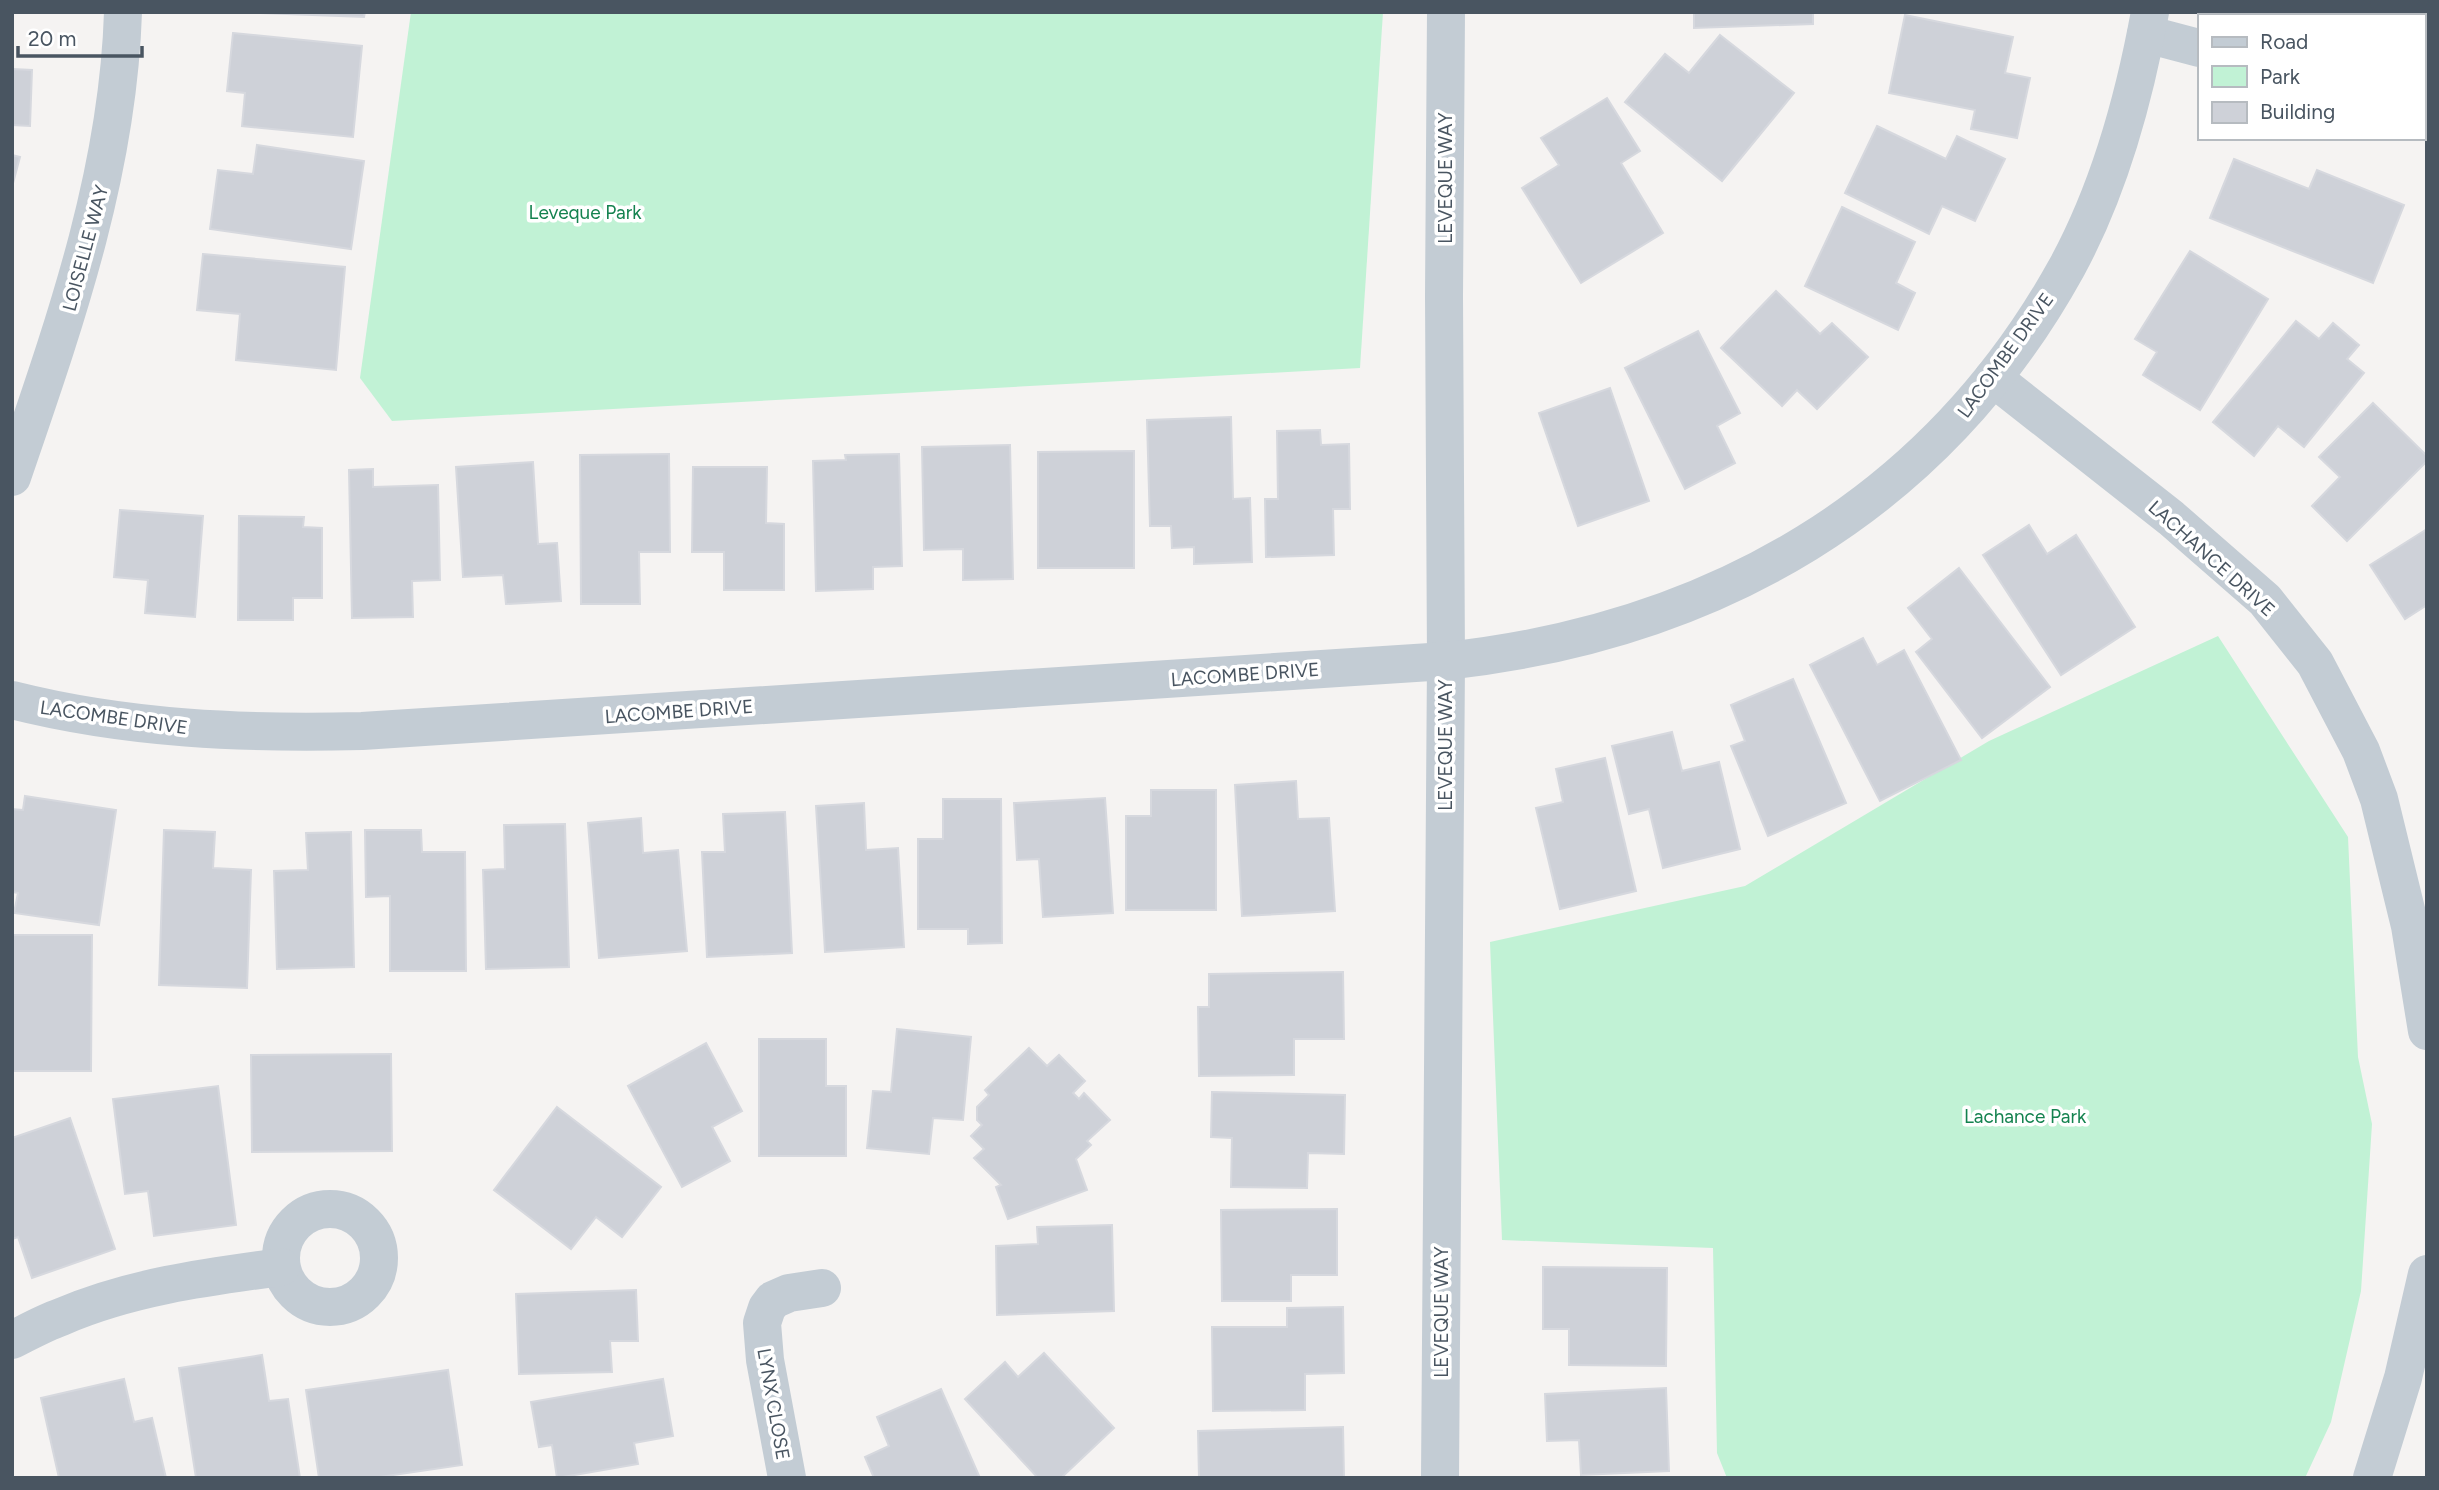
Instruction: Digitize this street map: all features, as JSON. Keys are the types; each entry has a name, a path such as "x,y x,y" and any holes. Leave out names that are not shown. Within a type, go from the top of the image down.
{"street":[{"name":"LOISELLE WAY","path":"12,477 66,318 91,230 115,118 123,12"},
{"name":"LEVEQUE WAY","path":"1440,1478 1446,661 1446,12"},
{"name":"LACOMBE DRIVE","path":"12,700 70,714 162,726 292,733 351,732 1446,661 1522,650 1624,626 1678,608 1734,583 1834,527 1889,486 1963,415 1993,378 2046,302 2084,231 2121,138 2148,23"},
{"path":"2148,23 2198,48"},
{"name":"LACHANCE DRIVE","path":"1993,378 2171,518 2265,600 2315,663 2361,751 2379,799 2410,926 2427,1031"},
{"path":"12,1340 61,1316 132,1293 187,1281 281,1267"},
{"path":"2372,1478 2403,1378 2427,1274"},
{"name":"LYNX CLOSE","path":"787,1478 764,1352 762,1323 767,1308 774,1300 789,1293 822,1288"}],"green space":[{"name":"Leveque Park","path":"411,12 1383,12 1360,368 392,421 360,378"},
{"name":"Lachance Park","path":"2218,636 2348,837 2358,1057 2372,1124 2361,1291 2331,1422 2305,1478 1727,1478 1717,1453 1713,1248 1502,1240 1490,942 1745,886 1989,741"}],"building":[{"path":"235,12 365,12 364,17"},
{"path":"1694,12 1813,12 1813,24 1694,28"},
{"path":"1905,15 2013,37 2005,73 2030,78 2017,138 1971,129 1975,110 1889,93"},
{"path":"233,33 362,46 353,137 242,126 245,93 227,91"},
{"path":"1720,35 1794,93 1722,181 1625,102 1665,54 1689,73"},
{"path":"12,69 32,70 30,126 12,125"},
{"path":"1607,98 1640,151 1621,163 1663,233 1581,283 1522,188 1559,165 1541,138"},
{"path":"1877,126 1946,159 1957,136 2005,159 1975,221 1942,206 1929,234 1845,193"},
{"path":"257,145 364,161 351,249 210,229 218,170 253,174"},
{"path":"12,155 20,157 12,187"},
{"path":"2234,159 2309,189 2317,170 2404,205 2373,283 2210,218"},
{"path":"1842,207 1915,242 1896,283 1915,293 1898,330 1805,286"},
{"path":"2190,251 2268,299 2200,410 2143,375 2157,352 2135,339"},
{"path":"203,254 345,267 336,370 236,360 240,314 197,310"},
{"path":"1776,291 1820,334 1832,323 1868,357 1817,409 1797,390 1782,406 1721,348"},
{"path":"2296,321 2319,339 2333,323 2359,345 2347,359 2364,373 2304,447 2278,426 2254,456 2213,422"},
{"path":"1698,331 1740,413 1717,426 1735,463 1685,489 1625,368"},
{"path":"1610,388 1649,501 1578,526 1539,413"},
{"path":"2373,403 2427,456 2427,461 2347,541 2312,506 2340,477 2319,457"},
{"path":"1231,417 1233,499 1250,498 1252,562 1194,564 1194,547 1172,548 1171,526 1150,526 1147,420"},
{"path":"1320,430 1321,445 1349,444 1350,509 1333,509 1334,555 1266,557 1265,499 1278,499 1277,431"},
{"path":"1010,445 1013,579 963,580 963,549 924,550 922,447"},
{"path":"1134,451 1134,568 1038,568 1038,452"},
{"path":"669,454 670,552 639,552 640,604 581,604 580,455"},
{"path":"899,454 902,566 873,567 873,589 816,591 813,461 846,460 845,455"},
{"path":"533,462 538,544 557,543 561,601 506,604 503,575 463,577 456,467"},
{"path":"693,467 767,467 766,523 784,524 784,590 724,590 724,552 692,552"},
{"path":"373,469 373,487 438,485 440,580 412,581 413,617 352,618 349,470"},
{"path":"120,510 203,516 195,617 145,613 148,580 114,577"},
{"path":"239,516 304,517 303,527 322,528 322,598 293,598 293,620 238,620"},
{"path":"2029,525 2047,554 2076,535 2135,627 2061,675 1983,555"},
{"path":"2427,529 2427,605 2405,619 2370,565"},
{"path":"1959,568 2050,687 1982,738 1916,652 1932,639 1908,608"},
{"path":"1863,638 1877,665 1904,650 1961,760 1880,801 1810,665"},
{"path":"1793,679 1846,803 1768,836 1731,746 1745,741 1731,705"},
{"path":"1672,732 1682,771 1719,762 1740,849 1663,868 1649,809 1629,814 1612,746"},
{"path":"1605,758 1636,891 1560,909 1536,808 1563,802 1556,769"},
{"path":"1296,781 1298,819 1329,818 1335,911 1242,916 1235,785"},
{"path":"1151,790 1216,790 1216,910 1126,910 1126,816 1151,816"},
{"path":"25,796 116,810 99,925 14,913 18,893 12,892 12,809 23,810"},
{"path":"1105,798 1113,913 1043,917 1039,859 1017,860 1014,803"},
{"path":"943,799 1001,799 1002,943 968,944 968,929 918,929 918,839 943,839"},
{"path":"864,803 866,850 898,848 904,947 825,952 816,806"},
{"path":"785,812 792,953 707,957 702,852 725,852 723,814"},
{"path":"641,818 643,853 678,850 687,951 599,958 588,823"},
{"path":"565,824 569,967 486,969 483,870 505,869 504,825"},
{"path":"164,830 215,832 213,868 251,870 247,988 159,985"},
{"path":"365,830 421,830 422,852 465,852 466,971 390,971 390,896 366,897"},
{"path":"351,832 354,967 277,969 274,871 308,870 306,833"},
{"path":"12,935 92,935 91,1071 12,1071"},
{"path":"1343,972 1344,1039 1294,1039 1294,1075 1199,1076 1198,1007 1209,1007 1209,974"},
{"path":"897,1029 971,1037 963,1120 933,1118 929,1154 867,1148 873,1091 891,1092"},
{"path":"759,1039 826,1039 826,1086 846,1086 846,1156 759,1156"},
{"path":"706,1043 742,1111 712,1127 730,1161 682,1187 628,1086"},
{"path":"1029,1048 1047,1066 1059,1055 1085,1081 1073,1093 1079,1099 1084,1093 1110,1120 1087,1141 1091,1145 1076,1159 1087,1190 1008,1219 996,1187 1001,1185 974,1158 984,1149 971,1136 982,1125 977,1120 977,1107 989,1095 985,1090"},
{"path":"391,1054 392,1151 252,1152 251,1055"},
{"path":"218,1086 236,1225 154,1236 148,1191 125,1194 113,1099"},
{"path":"1212,1092 1345,1095 1344,1154 1308,1153 1307,1188 1231,1187 1232,1138 1211,1137"},
{"path":"557,1107 661,1187 622,1237 596,1217 571,1249 494,1190"},
{"path":"70,1118 115,1249 32,1278 18,1237 12,1239 12,1138"},
{"path":"1337,1209 1337,1275 1291,1275 1291,1301 1222,1301 1221,1210"},
{"path":"1112,1225 1114,1311 997,1315 996,1246 1038,1244 1037,1227"},
{"path":"1543,1267 1667,1268 1666,1366 1569,1365 1569,1329 1543,1329"},
{"path":"636,1290 638,1341 610,1341 612,1372 519,1374 516,1294"},
{"path":"1343,1307 1344,1373 1305,1374 1305,1410 1213,1411 1212,1327 1287,1327 1287,1308"},
{"path":"1044,1353 1114,1428 1061,1478 1038,1478 965,1399 1005,1362 1018,1377"},
{"path":"262,1355 269,1401 288,1399 300,1478 196,1478 179,1368"},
{"path":"448,1370 462,1465 373,1478 319,1478 306,1390"},
{"path":"124,1379 134,1422 152,1418 166,1478 59,1478 41,1398"},
{"path":"663,1379 673,1436 634,1443 638,1464 557,1478 552,1445 539,1447 531,1402"},
{"path":"1666,1388 1669,1471 1581,1475 1579,1440 1547,1441 1545,1394"},
{"path":"941,1389 980,1478 874,1478 865,1457 889,1446 877,1417"},
{"path":"1343,1427 1344,1478 1199,1478 1198,1431"}]}
